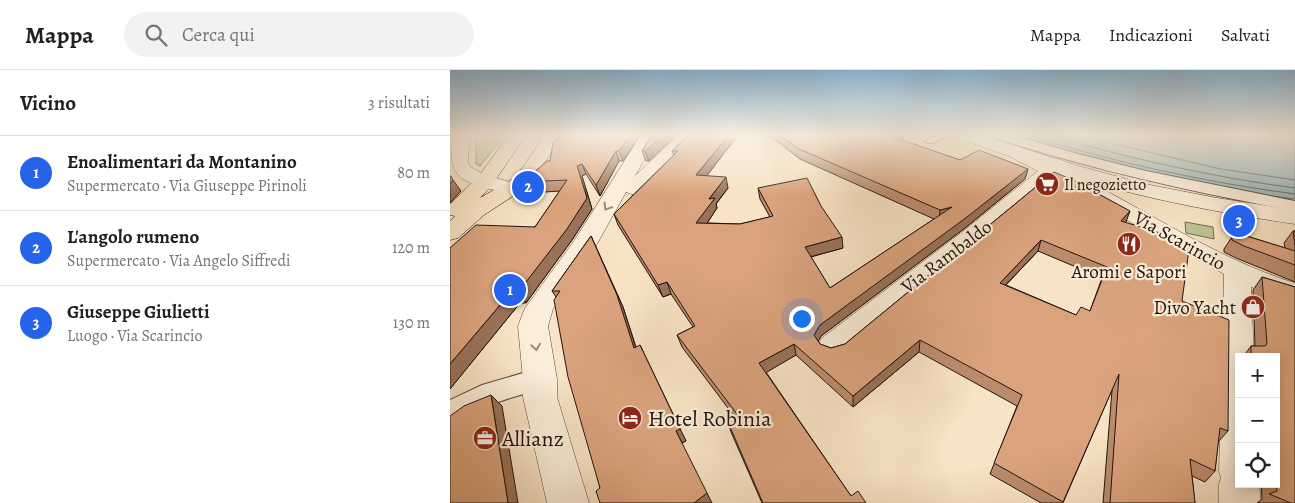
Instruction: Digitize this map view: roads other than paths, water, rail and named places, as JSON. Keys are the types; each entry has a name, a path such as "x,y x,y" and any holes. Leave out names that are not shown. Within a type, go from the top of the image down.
{"main road":[{"path":"450,233 500,185 510,155"},
{"path":"500,185 497,180 498,177 514,155"},
{"path":"450,216 500,185 529,174 541,155"}],"street":[{"path":"458,155 457,165 466,174 500,185"},
{"path":"568,503 540,397 540,378 533,326 534,318 539,308 586,244 637,155"},
{"path":"634,189 666,155"},
{"name":"Via Scarincio","path":"1023,155 1096,183 1295,217"},
{"path":"1071,155 1117,169 1216,192 1295,206"},
{"name":"Via Rambaldo","path":"832,346 996,218 1055,168"},
{"name":"Via Scarincio","path":"1096,183 1236,271 1268,285 1295,293"},
{"path":"476,210 485,193 500,185"},
{"path":"1236,271 1239,443"},
{"path":"450,419 461,407 477,399 540,378"},
{"path":"1239,488 1240,503"}],"water":[{"path":"1076,155 1295,155 1295,199 1186,182"}],"place":[{"name":"Il negozietto","path":"1047,184"},
{"name":"L'angolo rumeno","path":"528,187"},
{"name":"Giuseppe Giulietti","path":"1239,221"},
{"name":"Aromi e Sapori","path":"1129,244"},
{"name":"Enoalimentari da Montanino","path":"510,290"},
{"name":"Divo Yacht","path":"1253,307"},
{"name":"Hotel Robinia","path":"630,418"},
{"name":"Allianz","path":"485,438"}]}
